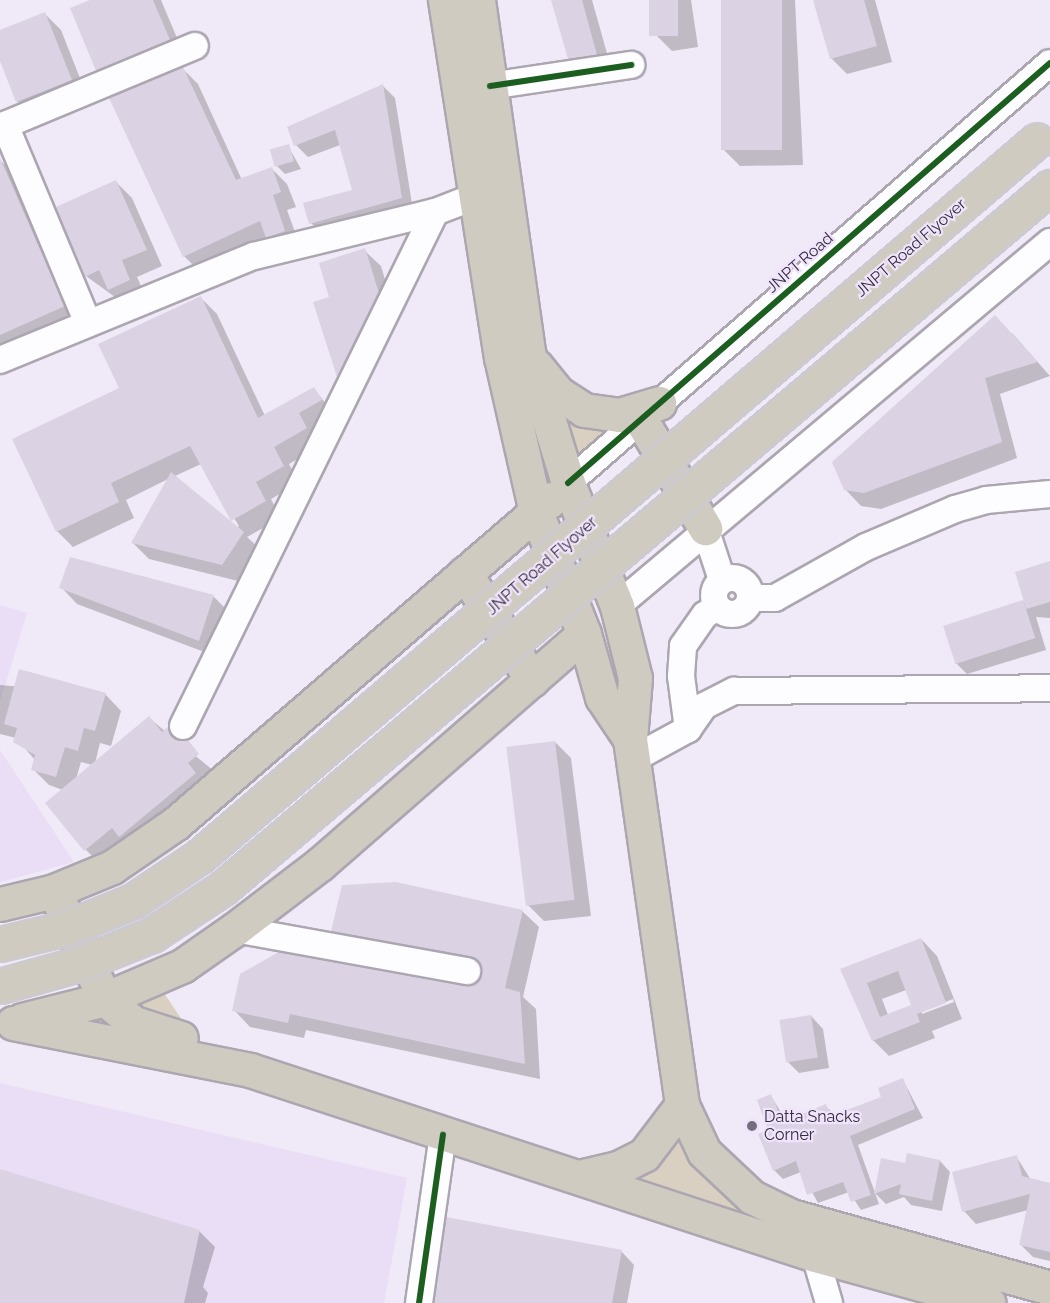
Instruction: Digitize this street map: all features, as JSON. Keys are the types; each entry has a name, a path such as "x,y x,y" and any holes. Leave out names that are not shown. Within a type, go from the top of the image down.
{"highway":[{"path":"445,0 501,357 536,512 584,634 602,698 631,749"},
{"path":"478,0 528,352 568,483 617,606 635,678 631,749 681,1096 704,1152 752,1197 791,1216 1050,1288"},
{"name":"JNPT Road Flyover","path":"0,944 66,928 133,901 200,856 1043,134"},
{"path":"0,986 79,964 152,935 223,888 1050,187"},
{"path":"528,352 558,393 584,410 619,415 650,412 705,528"},
{"path":"0,904 54,891 112,867 176,823 568,483"},
{"path":"465,573 532,680"},
{"path":"7,1023 105,999 182,966 235,930 320,864 584,634"},
{"path":"54,891 105,999 134,1023 225,1047 250,1070"},
{"path":"7,1023 250,1070 444,1135 583,1176 815,1255 977,1301"},
{"path":"583,1176 618,1168 644,1155 681,1096"}],"street":[{"path":"88,323 2,126 195,46"},
{"name":"JNPT Road","path":"568,483 1050,63"},
{"path":"490,86 631,65"},
{"path":"0,360 255,256 435,212 476,196"},
{"path":"183,726 435,212"},
{"path":"617,606 705,528 1050,242"},
{"path":"750,598 775,598 866,546 955,508 1050,494"},
{"path":"705,528 722,580 713,596 717,607"},
{"path":"722,580 740,579 750,598"},
{"path":"688,729 681,676 683,646 705,615 717,607 740,612 750,598"},
{"path":"631,749 688,729 704,706 734,691 1050,688"},
{"path":"235,930 467,971"},
{"path":"419,1303 444,1135"},
{"path":"815,1255 829,1303"}],"shaded area":[{"path":"537,387 614,428 540,492"},
{"path":"0,605 27,613 0,702"},
{"path":"0,750 74,862 0,882"},
{"path":"162,990 204,1053 68,1022"},
{"path":"0,1083 407,1178 384,1303 0,1303"},
{"path":"676,1135 698,1168 747,1214 629,1177"}],"building":[{"path":"90,0 153,0 170,40 96,71 70,8"},
{"path":"551,0 582,0 597,55 568,59"},
{"path":"649,0 678,0 678,36 649,36"},
{"path":"721,0 782,0 782,150 721,150"},
{"path":"813,0 864,0 877,46 830,59"},
{"path":"45,12 72,80 16,102 0,61 0,30"},
{"path":"183,67 236,180 272,167 281,192 273,195 285,231 266,238 260,221 183,257 109,98"},
{"path":"383,84 402,198 309,224 303,203 352,190 335,130 294,146 287,127"},
{"path":"289,144 294,161 275,167 270,150"},
{"path":"0,158 65,306 0,335"},
{"path":"116,180 147,250 122,260 130,280 108,290 99,270 85,277 56,207"},
{"path":"365,248 379,293 337,377 313,302 329,297 319,263"},
{"path":"201,296 258,418 314,387 322,400 299,413 307,428 274,447 284,466 256,482 266,501 231,521 190,446 111,483 119,502 56,532 12,439 119,388 98,344"},
{"path":"995,315 1038,362 985,378 1002,442 864,493 844,490 832,462"},
{"path":"171,472 244,532 222,565 131,543"},
{"path":"70,557 214,595 199,641 59,588"},
{"path":"1050,561 1050,602 1026,609 1015,572"},
{"path":"1023,600 1035,638 955,664 943,626"},
{"path":"19,669 106,693 95,731 84,728 78,751 65,747 56,777 31,770 35,755 13,742 17,728 4,724"},
{"path":"149,716 162,732 168,727 176,739 188,740 199,754 188,763 196,773 119,837 112,828 84,851 45,803"},
{"path":"555,741 574,900 526,906 506,747"},
{"path":"396,882 523,910 505,988 520,992 525,1064 290,1014 288,1023 232,1011 240,974 279,952 464,986 478,981 481,967 470,956 331,931 342,885"},
{"path":"921,938 946,1003 917,1014 920,1022 872,1041 840,969","holes":["898,971 911,1005 880,1017 867,983"]},
{"path":"811,1015 818,1057 786,1062 779,1020"},
{"path":"903,1078 915,1109 850,1136 871,1195 851,1202 843,1182 807,1195 796,1161 773,1171 758,1134 768,1130 757,1100 771,1094 783,1122 826,1104 831,1116 881,1097 878,1088"},
{"path":"907,1153 940,1160 932,1201 899,1194 901,1184 874,1194 881,1158 905,1163"},
{"path":"1017,1155 1022,1176 1050,1183 1050,1252 1019,1245 1030,1194 962,1212 952,1172"},
{"path":"0,1169 200,1230 184,1303 0,1303"},
{"path":"446,1217 622,1250 612,1303 434,1303"}],"cycle path":[{"path":"568,483 1050,63"},
{"path":"490,86 631,65"},
{"path":"419,1303 443,1135"}],"place":[{"name":"Datta Snacks Corner","path":"752,1126"}]}
